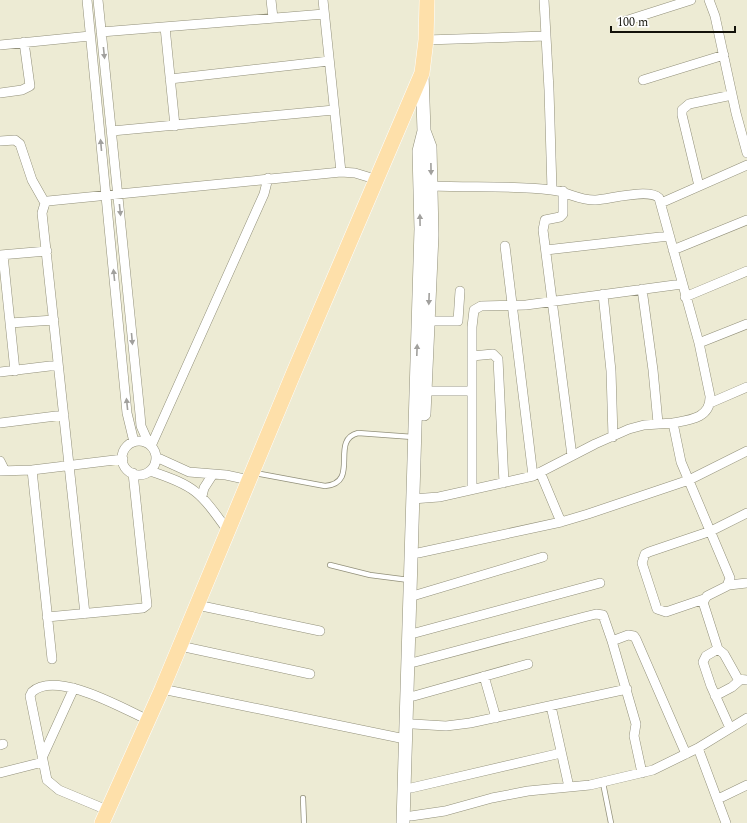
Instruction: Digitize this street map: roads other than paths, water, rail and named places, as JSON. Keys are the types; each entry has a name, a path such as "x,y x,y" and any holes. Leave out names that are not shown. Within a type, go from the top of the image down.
{"main road":[{"path":"104,817 162,689 422,73 426,40 427,0"}],"street":[{"path":"87,0 127,413 134,442"},
{"path":"98,0 141,426 156,457 189,472 251,477"},
{"path":"271,0 273,18"},
{"path":"323,0 341,172"},
{"path":"544,0 550,90 552,190"},
{"path":"625,21 665,4 691,0"},
{"path":"709,0 713,9 747,154"},
{"path":"101,32 324,14"},
{"path":"165,27 175,126"},
{"path":"0,45 90,36"},
{"path":"426,40 546,36"},
{"path":"0,93 22,90 30,86 24,42"},
{"path":"643,80 724,54"},
{"path":"170,79 329,61"},
{"path":"408,821 411,788 418,553 414,437 421,229 419,151 424,131 422,73"},
{"path":"698,186 682,110 689,104 732,95"},
{"path":"112,131 334,110"},
{"path":"408,821 405,739 410,580 425,391 432,235 430,148 424,131"},
{"path":"0,141 15,140 20,144 32,180 45,203 42,213 85,614"},
{"path":"661,203 747,166"},
{"path":"45,203 48,201 118,193 341,172 355,172 378,180"},
{"path":"150,445 264,194 268,178"},
{"path":"431,186 510,187 552,190 563,191 582,198 594,200 651,194 656,195 661,203 698,343 710,403"},
{"path":"563,191 563,214 560,217 545,220 543,223 572,456"},
{"path":"673,250 747,220"},
{"path":"546,250 669,236"},
{"path":"506,246 512,305 537,474 560,522"},
{"path":"15,371 2,255 46,251"},
{"path":"685,297 747,271"},
{"path":"472,489 472,356 474,310 481,306 512,305 682,284"},
{"path":"642,289 653,370 658,423"},
{"path":"428,321 458,321 460,291"},
{"path":"603,294 611,371 613,436"},
{"path":"10,324 54,320"},
{"path":"698,343 747,324"},
{"path":"472,356 492,354 498,359 504,483"},
{"path":"0,372 58,365"},
{"path":"416,499 439,497 504,483 537,474 613,436 629,430 658,423 673,423 695,418 703,414 710,403 747,387"},
{"path":"425,391 472,391"},
{"path":"0,423 64,415"},
{"path":"673,423 681,462 730,578 729,585"},
{"path":"150,445 139,441 134,442 126,448 123,459 126,468 133,473 140,475 150,471 156,457"},
{"path":"418,553 560,522 689,480 747,450"},
{"path":"0,461 2,471 32,470 123,459"},
{"path":"32,470 52,659"},
{"path":"150,471 185,483 202,496 228,531"},
{"path":"47,617 143,608 147,605 133,473"},
{"path":"202,496 204,488 213,474"},
{"path":"746,582 729,585 704,599 666,612 661,612 654,604 642,563 645,554 649,552 711,531 747,513"},
{"path":"416,595 543,557"},
{"path":"415,633 600,583"},
{"path":"704,599 703,605 718,649 724,654 735,677 744,680"},
{"path":"197,605 320,631"},
{"path":"415,662 600,614 605,618 627,689 637,727 634,736 642,773"},
{"path":"612,642 628,635 634,636 636,639 686,754"},
{"path":"180,646 310,674"},
{"path":"718,649 715,653 706,656 703,662 715,696 730,728"},
{"path":"414,696 528,664"},
{"path":"484,676 496,718"},
{"path":"715,696 744,680"},
{"path":"104,817 52,786 45,774 30,696 32,692 41,686 74,688 148,720"},
{"path":"0,773 42,760 74,688"},
{"path":"162,689 405,739"},
{"path":"413,724 446,726 496,718 627,689"},
{"path":"551,706 569,787"},
{"path":"408,821 492,798 528,791 603,783 653,770 698,748 747,718"},
{"path":"698,748 726,823"},
{"path":"411,788 561,753"},
{"path":"718,799 747,785"}],"lane":[{"path":"251,477 334,486 340,482 343,475 345,446 347,440 352,435 358,433 414,437"},
{"path":"330,565 370,575 410,580"},
{"path":"603,783 611,823"},
{"path":"303,798 304,823"}]}
